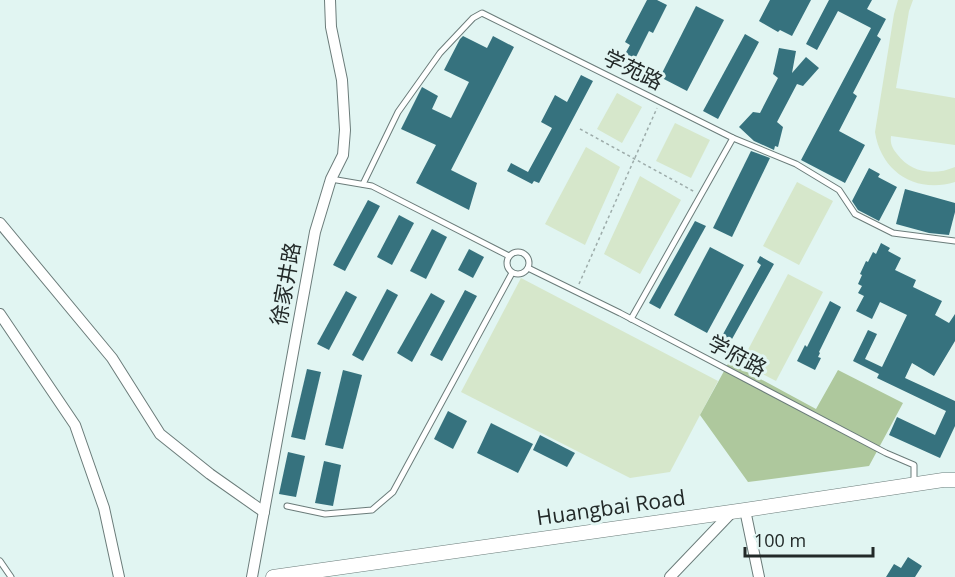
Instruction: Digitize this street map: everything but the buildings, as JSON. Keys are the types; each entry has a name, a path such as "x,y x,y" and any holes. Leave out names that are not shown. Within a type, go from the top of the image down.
{"main road":[{"name":"Huangbai Road","path":"273,577 318,574 914,484 955,480"}],"street":[{"name":"徐家井路","path":"252,577 315,232 331,179 343,155 345,130 342,80 331,27 330,0"},
{"path":"0,223 112,358 160,434 210,474 264,512"},
{"path":"0,314 75,425 104,508 119,577"},
{"path":"670,577 738,511 759,577"}],"lane":[{"name":"学苑路","path":"363,184 398,112 440,53 473,18 482,13 733,138 796,164 839,190 855,214 893,233 955,241"},
{"path":"631,319 733,138"},
{"path":"331,179 372,186 509,256"},
{"path":"518,252 523,253 528,260 528,268 519,274 512,273 507,265 509,256 518,252"},
{"name":"学府路","path":"528,268 631,319 886,453 914,465 914,484"},
{"path":"287,506 325,514 372,510 393,492 512,273"},
{"path":"0,561 10,577"}],"path":[{"path":"576,292 660,101"},
{"path":"580,129 701,195"}],"green space":[{"path":"898,0 913,0 909,11 896,88 955,98 955,145 891,136 892,145 903,160 916,169 931,172 955,167 955,182 927,185 914,182 893,169 879,146 875,132"},
{"path":"617,93 642,107 622,143 597,129"},
{"path":"675,123 710,140 691,178 656,161"},
{"path":"586,147 620,167 585,245 545,224"},
{"path":"640,176 681,200 640,274 604,254"},
{"path":"797,182 833,201 799,265 763,246"},
{"path":"788,274 823,292 776,381 741,363"},
{"path":"521,278 718,381 670,472 630,478 461,392"},
{"path":"729,362 816,409 838,370 903,403 869,466 748,482 700,415"}]}
